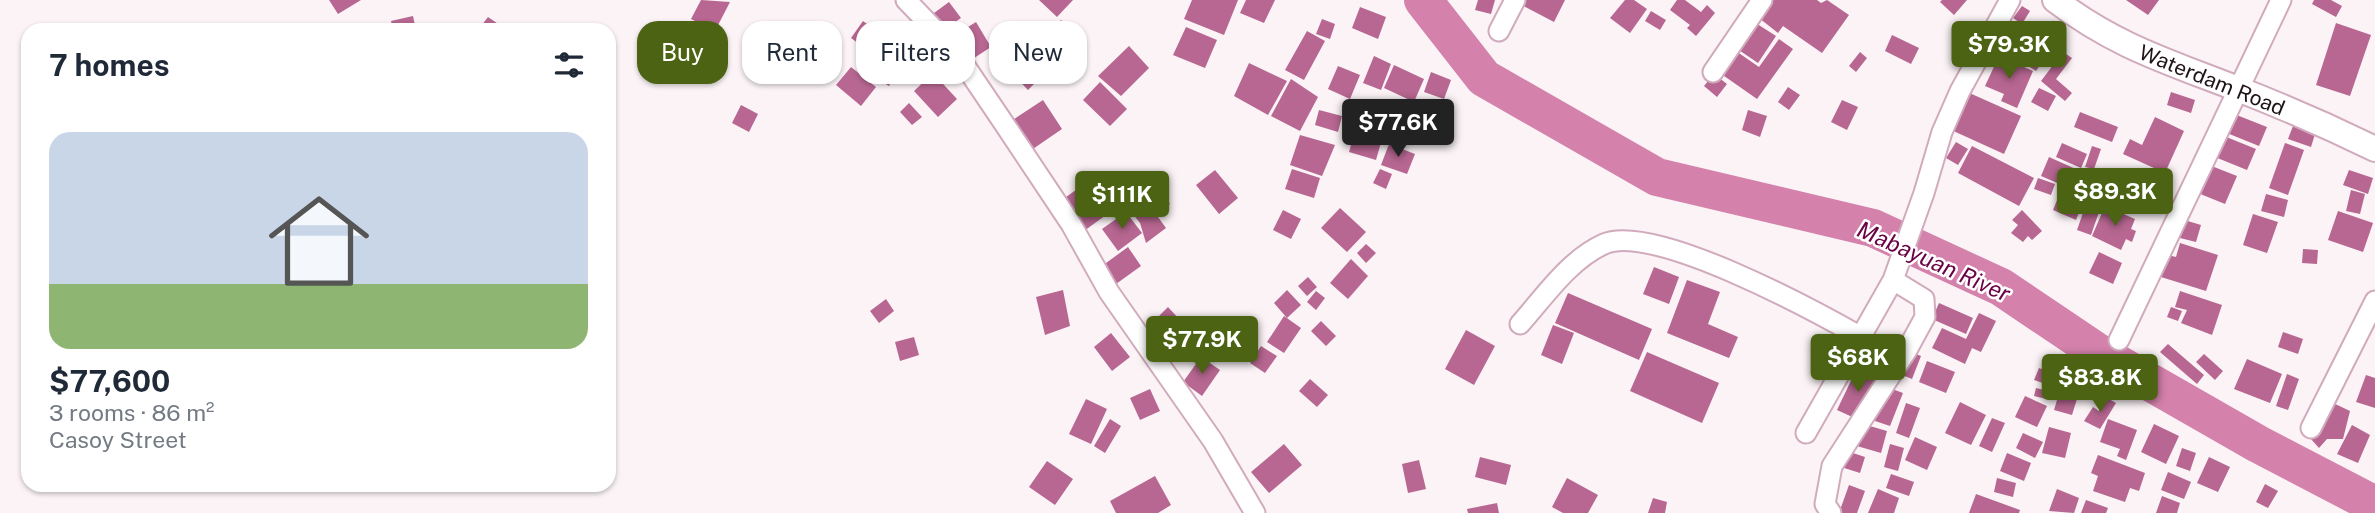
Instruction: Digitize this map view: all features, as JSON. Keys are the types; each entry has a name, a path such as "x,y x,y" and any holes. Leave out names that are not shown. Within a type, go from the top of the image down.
{"street":[{"path":"906,0 955,51 1020,146 1071,224 1109,292 1213,441 1255,513"},
{"path":"1499,31 1515,0"},
{"path":"1713,72 1762,0"},
{"path":"1806,433 1897,272 1942,132 1960,91 2010,0"},
{"name":"Waterdam Road","path":"2056,0 2096,29 2149,57 2322,123 2375,149"},
{"path":"2119,340 2281,0"},
{"path":"1520,324 1578,258 1607,242 1640,242 1696,257 1817,313 1861,337"},
{"path":"1831,513 1825,504 1832,466 1925,317 1924,299 1897,272"},
{"path":"2311,428 2375,300"}],"building":[{"path":"329,0 361,0 338,14"},
{"path":"701,0 730,2 720,21 691,19"},
{"path":"1039,0 1073,0 1057,17"},
{"path":"1192,0 1238,0 1224,35 1184,19"},
{"path":"1246,0 1275,0 1264,23 1240,13"},
{"path":"1478,0 1495,0 1491,14 1475,10"},
{"path":"1565,0 1554,22 1516,2"},
{"path":"1625,0 1634,0 1647,9 1630,33 1610,18"},
{"path":"1677,0 1685,0 1701,12 1707,5 1715,13 1696,36 1687,28 1690,25 1670,10"},
{"path":"1765,0 1817,0 1821,3 1827,0 1849,15 1822,53 1783,26 1778,33 1754,14"},
{"path":"1967,0 1954,15 1940,2"},
{"path":"2126,0 2159,0 2148,15"},
{"path":"2314,0 2331,0 2342,6 2336,17 2312,4"},
{"path":"949,2 961,18 957,21 933,21 930,16"},
{"path":"2022,6 2030,11 2022,24 2013,18"},
{"path":"1360,7 1386,17 1378,39 1352,28"},
{"path":"1651,11 1666,20 1660,30 1645,21"},
{"path":"413,16 414,23 391,23"},
{"path":"488,17 497,23 483,23"},
{"path":"1322,19 1335,24 1330,39 1316,34"},
{"path":"2005,19 2032,35 2017,60 1990,44"},
{"path":"1751,20 1776,36 1758,63 1733,46"},
{"path":"975,23 989,44 989,48 975,57"},
{"path":"2336,23 2371,35 2350,96 2316,85"},
{"path":"1186,27 1217,40 1205,68 1173,55"},
{"path":"1307,31 1325,41 1304,80 1285,70"},
{"path":"2046,31 2056,38 2049,48 2039,41"},
{"path":"1892,35 1919,48 1911,64 1885,51"},
{"path":"1779,39 1793,49 1757,99 1717,71 1733,49 1759,67"},
{"path":"2035,43 2049,52 2036,71 2022,62"},
{"path":"1129,46 1149,68 1121,96 1098,76"},
{"path":"1860,52 1867,58 1856,72 1849,66"},
{"path":"2063,52 2072,58 2056,79 2072,93 2065,101 2041,81"},
{"path":"1374,56 1391,64 1381,90 1363,83"},
{"path":"1999,56 2033,71 2017,108 2001,101 2004,94 1985,86"},
{"path":"1249,63 1287,81 1268,115 1234,96"},
{"path":"1394,65 1424,79 1414,102 1384,88"},
{"path":"1338,66 1360,75 1350,99 1328,89"},
{"path":"851,67 856,71 856,84 872,84 876,87 861,106 836,85 842,84 842,78"},
{"path":"1431,72 1451,80 1444,99 1424,92"},
{"path":"1714,74 1727,84 1717,97 1704,86"},
{"path":"1291,79 1318,97 1300,131 1271,116"},
{"path":"1100,82 1127,109 1110,126 1083,100"},
{"path":"921,84 943,84 957,99 938,117 914,91"},
{"path":"1022,84 1034,84 1028,90"},
{"path":"1788,87 1800,95 1789,110 1778,102"},
{"path":"2039,88 2056,96 2048,111 2031,102"},
{"path":"1965,91 2021,116 2004,154 1949,129"},
{"path":"2171,92 2195,100 2191,113 2167,105"},
{"path":"1043,100 1062,129 1027,153 1008,123"},
{"path":"1842,100 1858,107 1847,130 1831,122"},
{"path":"909,103 922,117 912,125 900,112"},
{"path":"741,105 758,114 749,132 732,123"},
{"path":"1319,110 1342,116 1338,132 1315,125"},
{"path":"1748,110 1767,116 1760,137 1742,130"},
{"path":"2080,112 2118,127 2112,142 2074,127"},
{"path":"2229,112 2267,127 2259,146 2222,131"},
{"path":"2155,117 2184,131 2165,173 2123,154 2130,139 2142,145"},
{"path":"1357,124 1384,132 1376,160 1349,152"},
{"path":"2293,126 2315,134 2311,147 2288,139"},
{"path":"2219,134 2256,149 2247,170 2210,155"},
{"path":"1300,135 1335,145 1322,176 1290,165"},
{"path":"1956,142 1968,149 1958,165 1946,158"},
{"path":"2062,143 2087,154 2081,168 2056,157"},
{"path":"2285,143 2304,150 2288,195 2269,188"},
{"path":"1389,144 1415,154 1407,174 1381,165"},
{"path":"1972,146 2034,178 2019,206 1958,173"},
{"path":"2092,146 2101,149 2094,169 2085,167"},
{"path":"2049,157 2107,183 2099,201 2041,176"},
{"path":"2204,163 2237,176 2225,204 2193,191"},
{"path":"1292,169 1320,178 1314,198 1285,189"},
{"path":"1380,169 1392,174 1386,189 1373,183"},
{"path":"1215,170 1238,198 1219,214 1196,185"},
{"path":"2349,170 2373,178 2368,194 2343,185"},
{"path":"2117,173 2155,182 2151,197 2113,189"},
{"path":"2038,178 2055,184 2051,195 2034,189"},
{"path":"1091,179 1113,210 1084,231 1062,200"},
{"path":"2062,188 2085,197 2076,220 2053,210"},
{"path":"1160,189 1170,204 1155,213 1166,228 1146,243 1140,223 1129,209"},
{"path":"2351,190 2365,194 2360,214 2346,211"},
{"path":"2266,194 2288,200 2284,217 2261,211"},
{"path":"2105,206 2135,219 2131,229 2136,231 2132,242 2126,239 2121,250 2092,236"},
{"path":"2085,207 2099,212 2091,235 2077,230"},
{"path":"1340,208 1366,232 1347,252 1321,228"},
{"path":"1283,210 1301,219 1291,239 1273,230"},
{"path":"2022,210 2042,231 2032,240 2028,236 2023,242 2011,233 2018,225 2012,220"},
{"path":"2338,211 2373,223 2363,252 2328,240"},
{"path":"1126,212 1142,233 1118,251 1102,229"},
{"path":"2253,214 2278,222 2267,253 2243,245"},
{"path":"2181,219 2201,225 2196,242 2176,237"},
{"path":"2180,243 2218,255 2206,291 2161,277 2168,255 2176,257"},
{"path":"1366,244 1376,253 1366,263 1357,253"},
{"path":"1128,247 1141,266 1116,284 1102,266"},
{"path":"2303,249 2318,250 2317,264 2302,263"},
{"path":"2099,252 2122,263 2113,284 2089,273"},
{"path":"1351,259 1368,276 1348,299 1330,283"},
{"path":"1654,267 1679,277 1669,304 1643,294"},
{"path":"1308,277 1317,287 1307,296 1298,286"},
{"path":"1687,280 1720,292 1708,324 1738,337 1729,358 1667,333"},
{"path":"1063,290 1070,326 1045,335 1036,297"},
{"path":"1287,290 1301,305 1287,318 1274,303"},
{"path":"1316,291 1325,298 1316,310 1307,302"},
{"path":"2180,291 2222,305 2212,335 2181,323 2187,310 2175,307"},
{"path":"1568,293 1652,329 1639,360 1555,323"},
{"path":"886,299 894,311 879,323 870,311"},
{"path":"1939,303 1973,318 1966,334 1932,319"},
{"path":"1168,307 1192,333 1172,352 1148,327"},
{"path":"2171,307 2182,311 2178,321 2167,317"},
{"path":"1979,313 1996,321 1981,352 1972,348 1965,364 1932,348 1942,328 1966,339"},
{"path":"1284,316 1301,328 1284,353 1267,342"},
{"path":"1321,321 1336,336 1326,346 1311,331"},
{"path":"1553,325 1574,333 1562,364 1541,355"},
{"path":"1466,330 1495,346 1474,385 1445,369"},
{"path":"2283,332 2303,339 2298,354 2278,347"},
{"path":"1111,333 1130,357 1112,371 1094,347"},
{"path":"914,337 919,355 900,361 895,342"},
{"path":"2168,344 2204,375 2197,384 2160,352"},
{"path":"1261,346 1277,356 1265,373 1250,363"},
{"path":"1899,347 1921,356 1912,379 1890,370"},
{"path":"1647,352 1719,383 1702,423 1630,391"},
{"path":"2204,354 2223,371 2215,380 2196,362"},
{"path":"1201,357 1220,370 1202,396 1183,382"},
{"path":"2247,359 2282,374 2270,403 2234,389"},
{"path":"1927,361 1955,372 1946,393 1919,382"},
{"path":"1857,368 1878,379 1859,420 1837,410"},
{"path":"2039,368 2058,375 2054,387 2034,380"},
{"path":"2287,374 2299,379 2288,410 2276,406"},
{"path":"2366,375 2375,378 2375,408 2356,402"},
{"path":"1310,379 1328,395 1317,407 1299,391"},
{"path":"2063,380 2081,386 2072,415 2054,410"},
{"path":"1884,386 1903,393 1890,426 1872,420"},
{"path":"2036,388 2052,392 2050,400 2034,396"},
{"path":"1150,389 1160,411 1140,420 1130,398"},
{"path":"2025,396 2047,406 2037,427 2015,417"},
{"path":"2107,398 2116,403 2100,429 2084,421 2093,407 2099,411"},
{"path":"1086,399 1107,409 1091,444 1069,434"},
{"path":"2329,401 2350,411 2343,439 2327,439 2319,448 2311,439"},
{"path":"1960,402 1986,415 1971,445 1945,433"},
{"path":"1906,403 1920,408 1909,438 1896,433"},
{"path":"1992,418 2005,423 1992,452 1979,446"},
{"path":"1110,419 1121,426 1105,453 1094,446"},
{"path":"2108,419 2137,430 2126,460 2117,456 2120,449 2100,442"},
{"path":"1863,424 1887,431 1881,453 1857,446"},
{"path":"2154,424 2179,436 2166,464 2141,452"},
{"path":"2352,425 2370,435 2358,463 2337,454"},
{"path":"2049,427 2071,433 2065,458 2042,453"},
{"path":"2023,433 2043,442 2035,458 2016,448"},
{"path":"1915,437 1937,447 1927,470 1905,460"},
{"path":"1284,444 1302,465 1269,493 1251,472"},
{"path":"1890,444 1904,448 1898,471 1884,467"},
{"path":"2182,448 2196,453 2190,471 2176,466"},
{"path":"1844,450 1865,457 1860,473 1838,466"},
{"path":"2007,453 2031,463 2024,481 2000,471"},
{"path":"2098,455 2145,473 2139,491 2130,488 2125,502 2093,491 2098,476 2091,473"},
{"path":"1480,457 1511,465 1506,485 1475,477"},
{"path":"2209,457 2230,467 2218,492 2197,483"},
{"path":"1419,460 1426,489 1408,493 1402,464"},
{"path":"1047,461 1073,479 1055,505 1029,487"},
{"path":"2168,472 2191,482 2184,499 2161,490"},
{"path":"1891,474 1914,482 1909,496 1886,488"},
{"path":"1155,476 1171,505 1158,513 1116,513 1110,501"},
{"path":"1567,478 1598,495 1588,513 1563,513 1552,507"},
{"path":"1997,478 2016,483 2013,497 1994,492"},
{"path":"2265,484 2278,491 2268,508 2256,502"},
{"path":"1849,485 1865,491 1857,513 1839,513"},
{"path":"1878,489 1899,498 1894,513 1868,513"},
{"path":"2057,489 2079,498 2074,513 2049,511"},
{"path":"1976,494 2020,510 2019,513 1969,513"},
{"path":"2162,496 2180,503 2177,513 2156,513"},
{"path":"1653,498 1667,502 1665,513 1648,513"},
{"path":"2086,500 2108,508 2106,513 2081,513"},
{"path":"1497,503 1499,513 1468,513 1467,509"}],"waterway":[{"name":"Mabayuan River","path":"1423,0 1484,78 1657,177 1873,228 2001,287 2099,353 2258,444 2375,505"}]}
